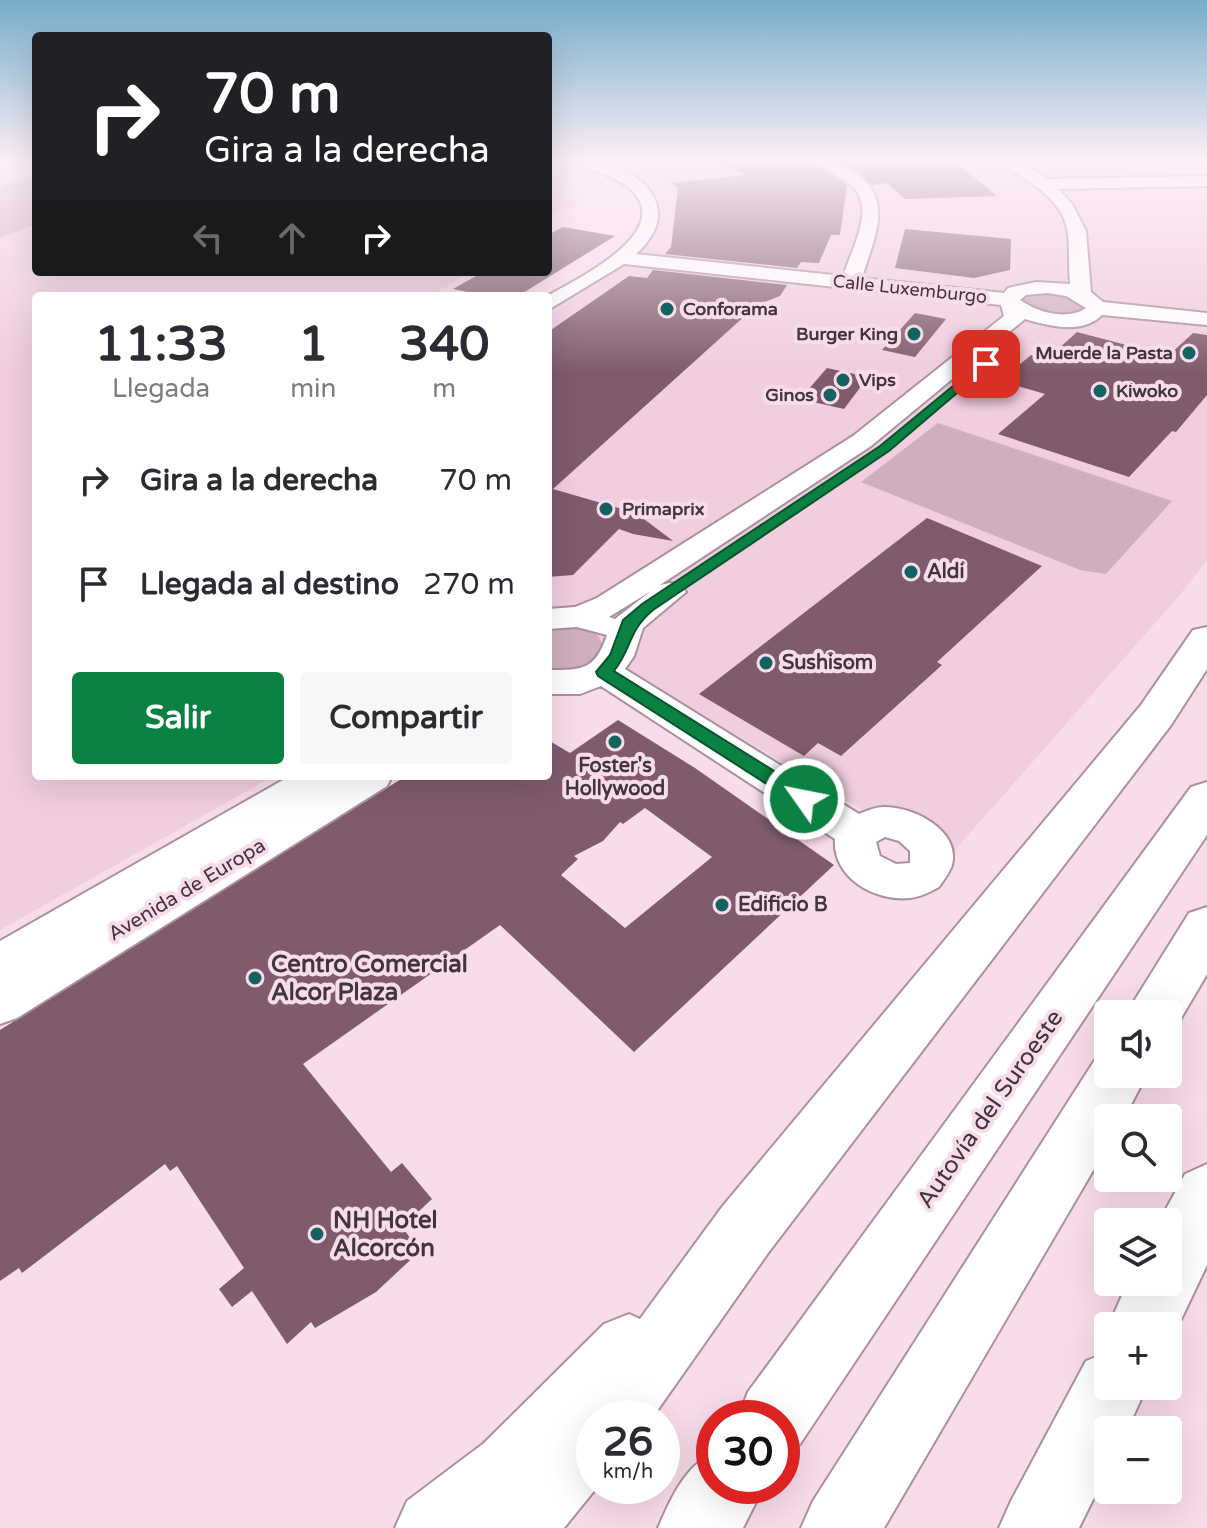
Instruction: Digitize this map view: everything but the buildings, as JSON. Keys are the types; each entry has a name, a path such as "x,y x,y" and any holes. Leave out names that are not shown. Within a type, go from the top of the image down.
{"highway":[{"path":"621,1400 650,1364 745,1230 1156,715 1207,639"},
{"name":"Autovía del Suroeste","path":"787,1400 1207,799"},
{"path":"1163,1000 1207,928"},
{"path":"840,1528 1109,1088"},
{"path":"1182,1246 1207,1196"},
{"path":"434,1528 511,1470 745,1230"},
{"path":"1038,1528 1104,1400"},
{"path":"515,1528 576,1454"},
{"path":"697,1528 714,1504"}],"street":[{"path":"552,301 619,258 644,236 646,230"},
{"path":"851,282 870,230"},
{"path":"554,684 580,682 611,660 628,623 647,607 885,448 1025,331 1037,324 1089,316 1089,302 1076,278 1080,257 1076,230"},
{"name":"Calle Luxemburgo","path":"619,258 851,282 1012,303"},
{"path":"1045,288 1057,276 1059,268"},
{"path":"552,619 581,617 617,600 862,441 1015,318 1011,296 1023,289 1045,288 1089,302 1207,319"},
{"path":"1012,303 1043,317 1068,320"},
{"path":"581,617 607,628 611,660 859,834"},
{"name":"Avenida de Europa","path":"0,964 314,780"},
{"name":"Avenida de Europa","path":"0,1003 366,780"}],"shaded area":[{"path":"0,230 32,230 32,276 465,276 437,292 32,292 32,780 267,780 0,930"},
{"path":"0,230 20,230 0,238"},
{"path":"656,230 1207,230 1207,560 1178,597 946,860 552,624 552,308 653,242"},
{"path":"1039,292 1071,296 1085,307 1083,311 1057,315 1022,303 1024,295"},
{"path":"938,423 1172,501 1106,574 1080,570 861,482"},
{"path":"563,624 589,629 600,639 602,646 598,658 581,671 552,672 552,626"}],"place":[{"name":"Conforama","path":"667,309"},
{"name":"Burger King","path":"914,334"},
{"name":"Muerde la Pasta","path":"1189,353"},
{"name":"Vips","path":"843,380"},
{"name":"Kiwoko","path":"1100,391"},
{"name":"Ginos","path":"830,395"},
{"name":"Primaprix","path":"606,509"},
{"name":"Aldi","path":"911,572"},
{"name":"Sushisom","path":"766,663"},
{"name":"Foster's Hollywood","path":"615,742"},
{"name":"Edificio B","path":"722,905"},
{"name":"Centro Comercial Alcor Plaza","path":"255,978"},
{"name":"NH Hotel Alcorcón","path":"317,1234"}],"route":[{"path":"804,799 604,672 617,656 628,623 647,607 885,448 986,364"}]}
